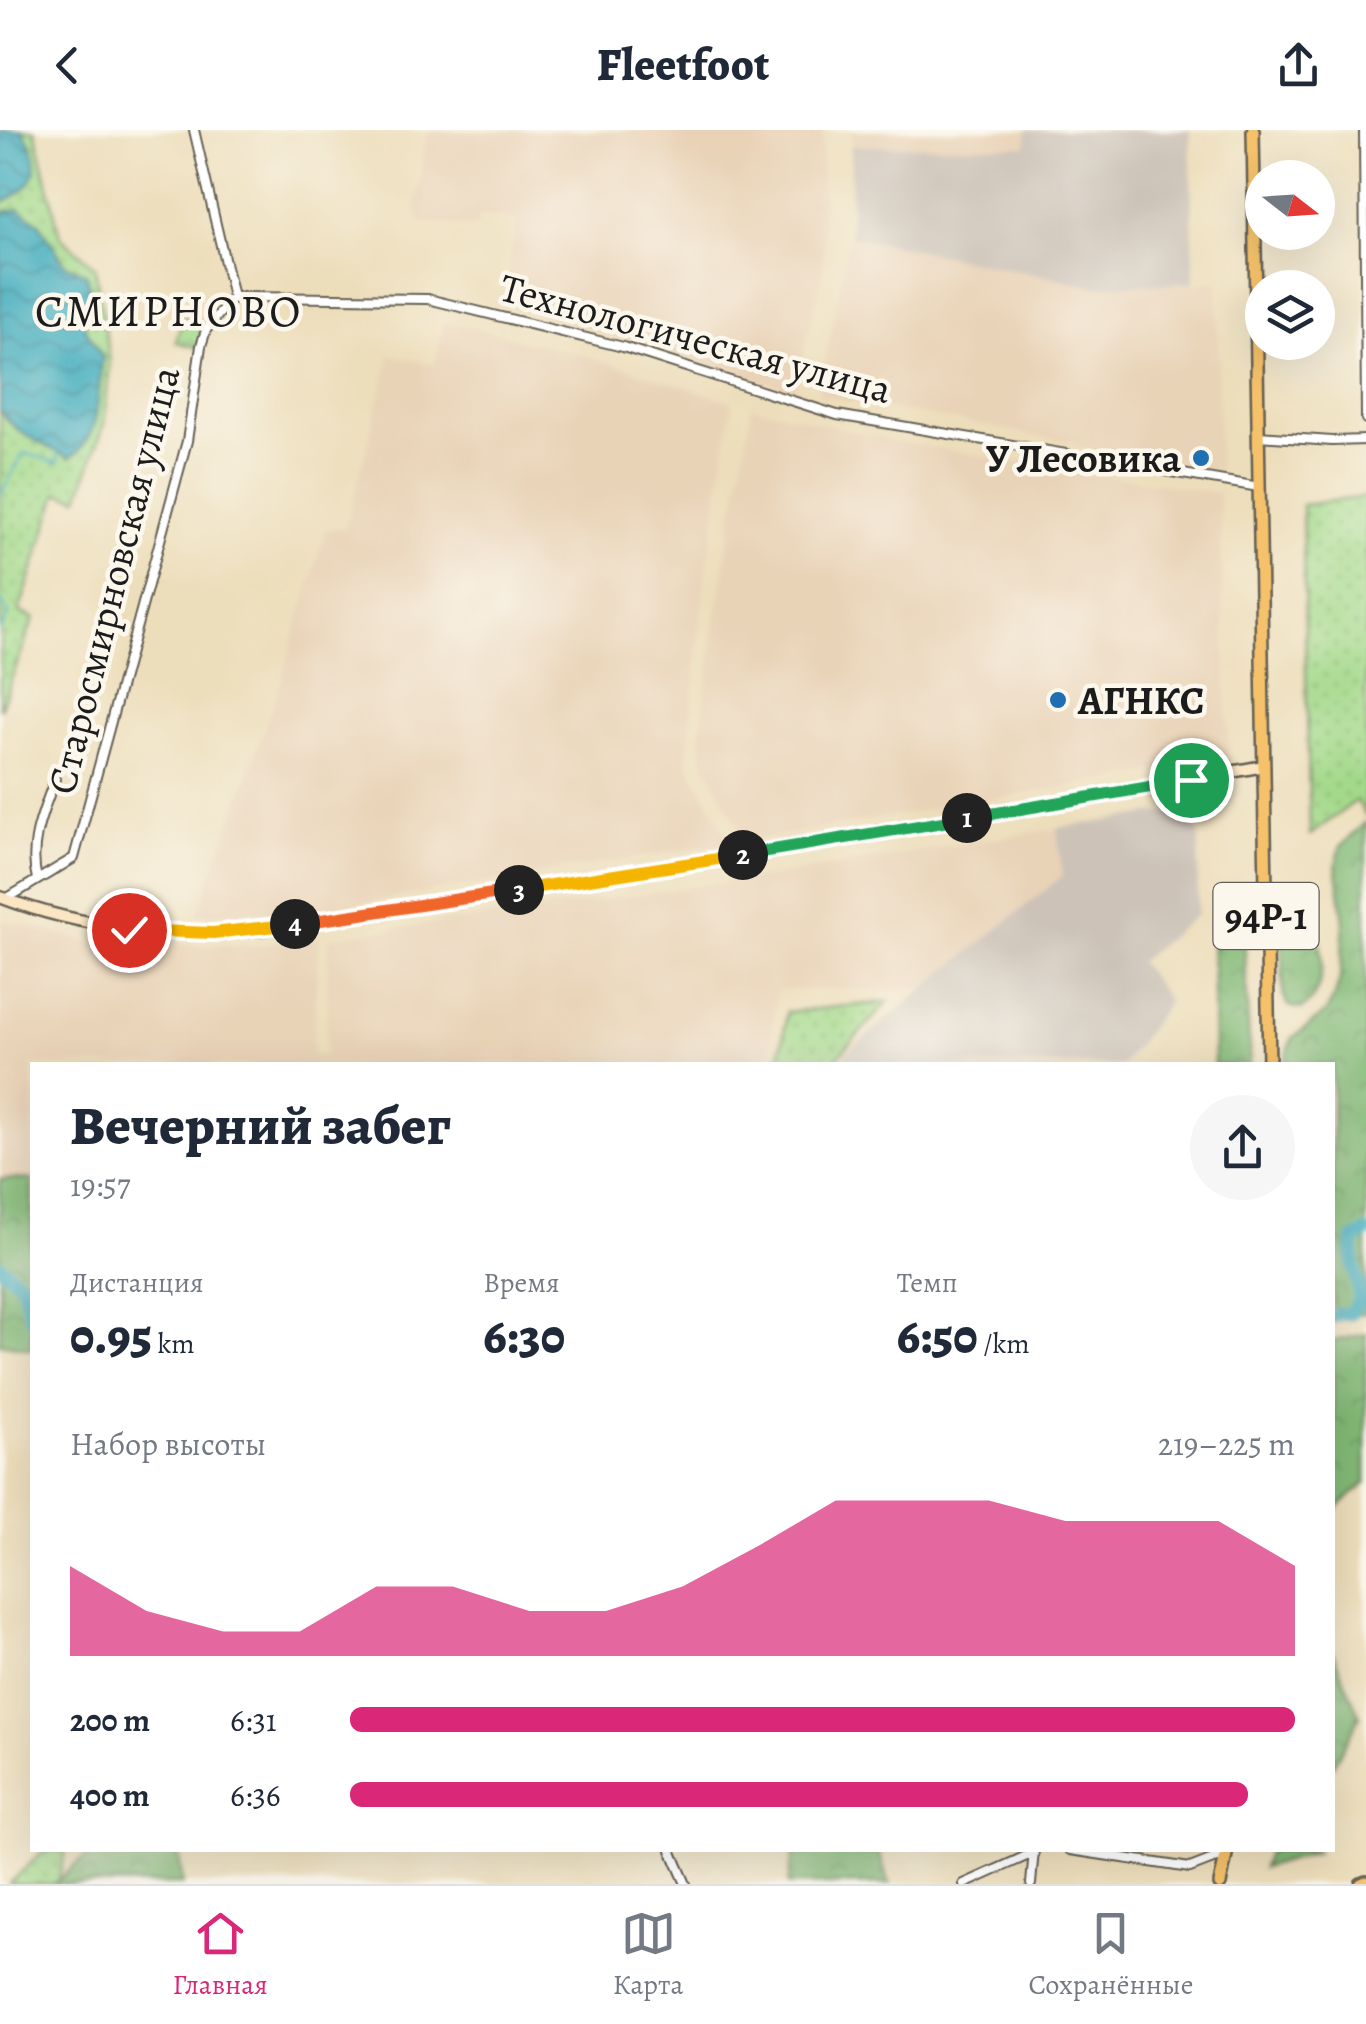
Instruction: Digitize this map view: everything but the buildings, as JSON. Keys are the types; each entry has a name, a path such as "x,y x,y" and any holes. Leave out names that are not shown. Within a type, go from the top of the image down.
{"main road":[{"path":"1254,130 1264,766"},
{"name":"94Р-1","path":"1264,766 1269,1062"},
{"path":"1220,1884 1227,1852"}],"street":[{"path":"194,130 232,297"},
{"path":"1364,130 1365,418"},
{"name":"Технологическая улица","path":"232,297 428,299 622,347 836,415 1259,487"},
{"name":"Старосмирновская улица","path":"3,898 74,858 187,440 200,346 206,330 232,297"},
{"path":"1258,436 1332,442 1366,440"},
{"path":"3,898 129,930 261,930 1065,802 1264,766"},
{"path":"37,880 33,863 35,839 55,779"},
{"path":"672,1852 686,1884"},
{"path":"964,1884 1033,1852 1032,1884"},
{"path":"1084,1852 1190,1868 1227,1852"},
{"path":"1143,1852 1145,1861"}],"shaded area":[{"path":"428,130 822,130 823,270 795,391 505,304 516,219 479,216 476,228 422,222 415,210"},
{"path":"851,130 1027,130 1027,146 851,146"},
{"path":"1027,130 1190,130 1194,283 1095,286 850,236 851,146 1026,146"},
{"path":"850,236 1095,286 1218,283 1219,472 1076,446 1071,439 1069,442 818,395"},
{"path":"444,322 587,356 733,402 703,592 687,762 730,842 321,910 197,915 280,685 326,529 346,528 390,355 435,365"},
{"path":"752,406 893,441 1219,493 1229,759 747,841 703,762 700,737 716,614"},
{"path":"1178,810 1199,833 1197,914 1139,962 1169,1001 1124,1062 843,1062 845,1054 1062,876 1057,828"},
{"path":"1057,828 1062,876 926,988 778,990 767,1062 30,1062 30,1180 0,1179 0,919 102,945 252,945 319,937 312,1056 325,1056 329,938 786,874"}],"green space":[{"path":"0,130 35,130 60,236 95,267 110,361 104,425 79,498 58,493 19,612 34,618 0,710"},
{"path":"183,317 205,323 198,348 176,342"},
{"path":"1366,497 1366,817 1357,800 1310,835 1302,505"},
{"path":"1366,822 1366,1313 1335,1315 1335,1062 1285,1062 1292,1039 1326,1012 1340,978 1344,922 1336,864 1341,846"},
{"path":"1286,898 1310,907 1321,946 1317,989 1301,1009 1288,1006 1283,994 1281,902"},
{"path":"1243,907 1250,1062 1214,1062 1212,929"},
{"path":"888,1002 833,1062 779,1062 787,1012"},
{"path":"0,1179 30,1180 30,1349 0,1343"},
{"path":"1366,1334 1366,1483 1335,1510 1335,1341"},
{"path":"1335,1658 1360,1717 1335,1761"},
{"path":"42,1852 65,1852 58,1880 53,1884 9,1884"},
{"path":"92,1852 178,1852 183,1884 53,1884"},
{"path":"794,1852 879,1852 890,1884 788,1884"},
{"path":"1267,1852 1316,1852 1262,1868"}],"water":[{"path":"0,130 22,130 36,164 23,190 0,203"},
{"path":"19,209 39,223 65,264 86,274 90,288 84,326 103,358 94,425 81,449 70,458 23,433 0,410 0,212"}],"waterway":[{"path":"0,495 24,453 58,463 58,453"},
{"path":"0,600 9,614 0,631"},
{"path":"1335,1316 1349,1314 1357,1303 1354,1239 1366,1232"},
{"path":"0,1266 22,1284 30,1312"}],"place":[{"name":"У Лесовика","path":"1201,458"},
{"name":"АГНКС","path":"1058,700"}],"district":[{"name":"СМИРНОВО","path":"169,310"}],"route":[{"path":"129,930 261,930 1191,780"}]}
